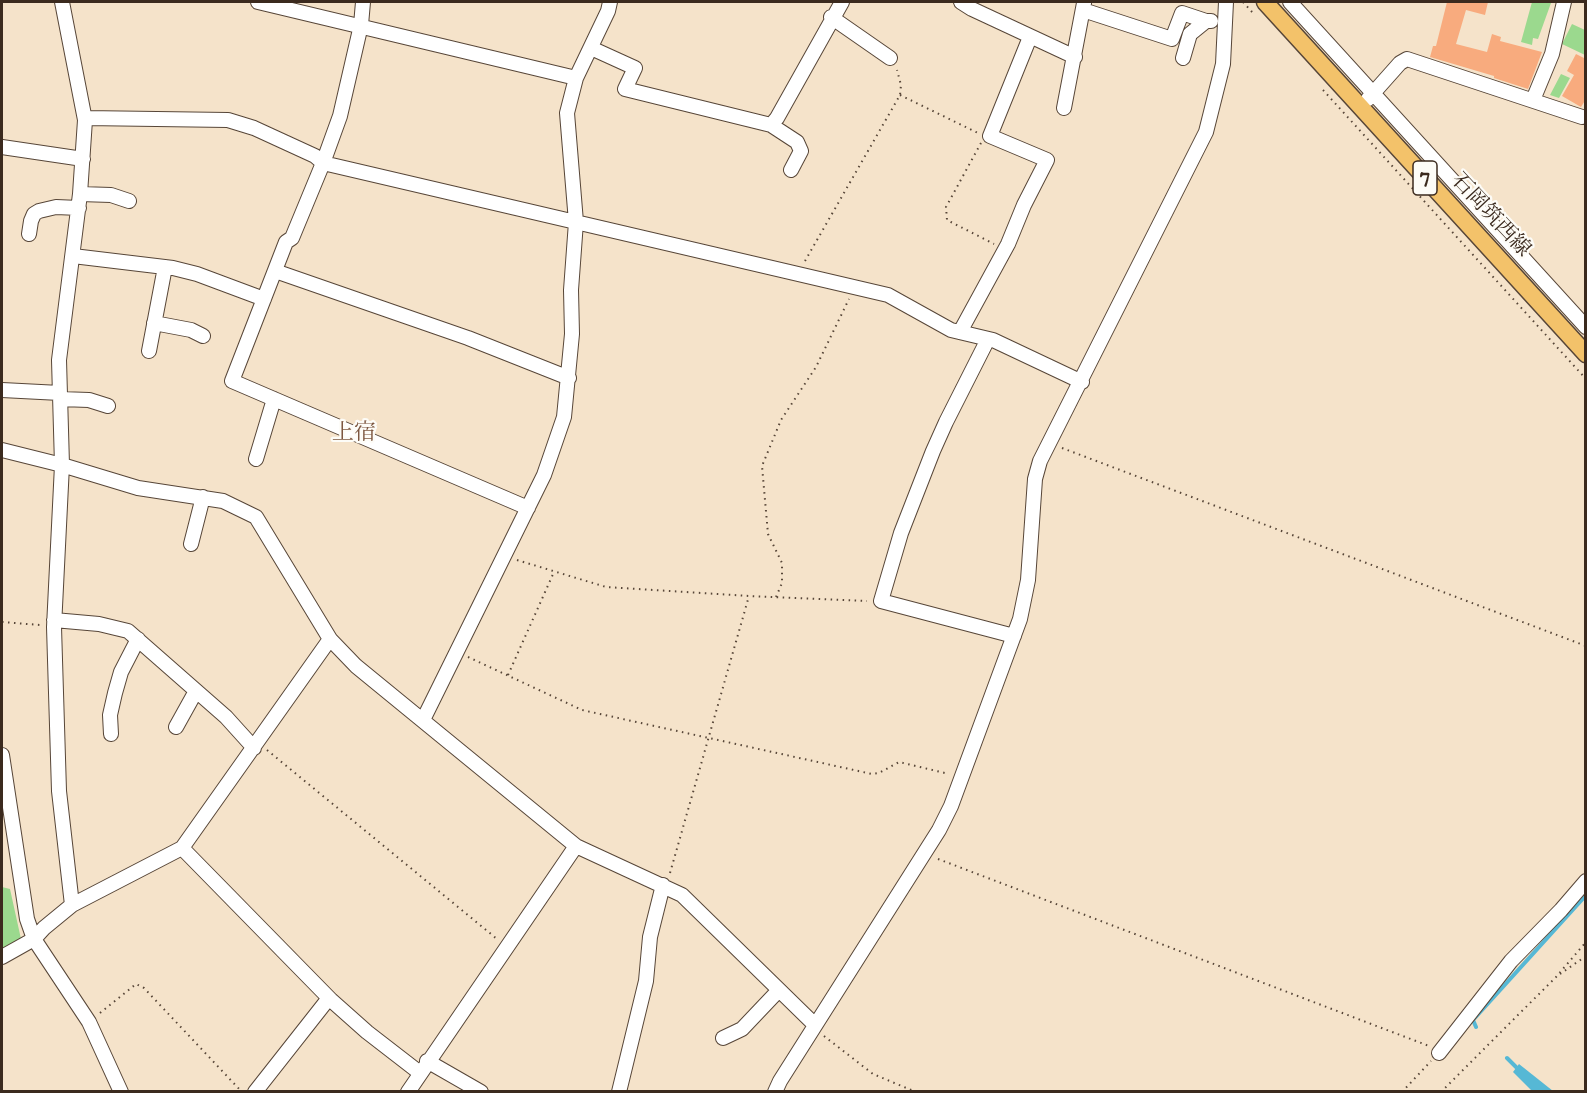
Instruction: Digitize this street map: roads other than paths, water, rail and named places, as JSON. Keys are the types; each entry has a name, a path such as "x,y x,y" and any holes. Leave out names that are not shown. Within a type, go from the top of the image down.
{"main road":[{"name":"石岡筑西線","path":"1265,2 1586,354"}],"street":[{"path":"62,2 85,118 80,201 59,360 62,465 54,624 59,791 72,904"},
{"path":"258,2 576,78"},
{"path":"363,2 361,25 340,116 292,238 286,242 232,381 528,508"},
{"path":"423,720 544,475 564,417 572,334 571,290 576,222 567,112 576,78 608,11 610,2"},
{"path":"771,124 777,118 831,17 842,2"},
{"path":"962,2 972,9 1075,57"},
{"path":"775,1092 924,854 951,806 1020,619 1028,580 1035,479 1048,443 1082,381 1206,132 1223,64 1226,2"},
{"path":"1290,2 1586,327"},
{"path":"1533,100 1552,54 1564,2"},
{"path":"1064,108 1084,6 1172,39 1182,13 1206,21 1225,20"},
{"path":"831,17 890,58"},
{"path":"1183,58 1190,34 1206,21"},
{"path":"960,332 1005,249 1047,160 990,136 1030,37"},
{"path":"591,48 635,68 625,88 771,124 797,142 801,151 791,170"},
{"path":"1359,107 1400,63 1407,59 1582,117"},
{"path":"85,118 228,120 315,156 322,163 888,295 951,330 988,339 1082,381"},
{"path":"2,147 83,159"},
{"path":"29,234 34,214 39,211 111,195 129,201"},
{"path":"73,256 165,267 197,274 264,299"},
{"path":"149,351 165,267"},
{"path":"275,271 468,338 569,378"},
{"path":"154,323 191,330 203,336"},
{"path":"988,339 933,451 900,533 881,601 1014,636"},
{"path":"2,390 89,400 108,406"},
{"path":"256,459 274,399"},
{"path":"2,450 138,488 223,501 256,518 330,639 356,666 576,846 682,895 815,1025"},
{"path":"191,544 203,497"},
{"path":"54,624 99,624 128,631 256,746"},
{"path":"111,734 110,715 115,693 121,672 138,639"},
{"path":"2,957 34,939 72,904 182,848 330,639"},
{"path":"177,726 196,690"},
{"path":"2,755 27,919 34,939 89,1022 121,1092"},
{"path":"408,1092 576,846"},
{"path":"182,848 329,998 368,1032 424,1067 481,1092"},
{"path":"1439,1053 1511,961 1586,881"},
{"path":"619,1092 646,981 650,937 664,886"},
{"path":"723,1038 742,1029 779,990"},
{"path":"255,1092 329,998"}],"water":[{"path":"1519,1064 1553,1091 1532,1091 1513,1072"}],"waterway":[{"path":"1476,1027 1473,1020 1586,895"},
{"path":"1507,1058 1520,1071"}],"district":[{"name":"上宿","path":"354,434"}]}
